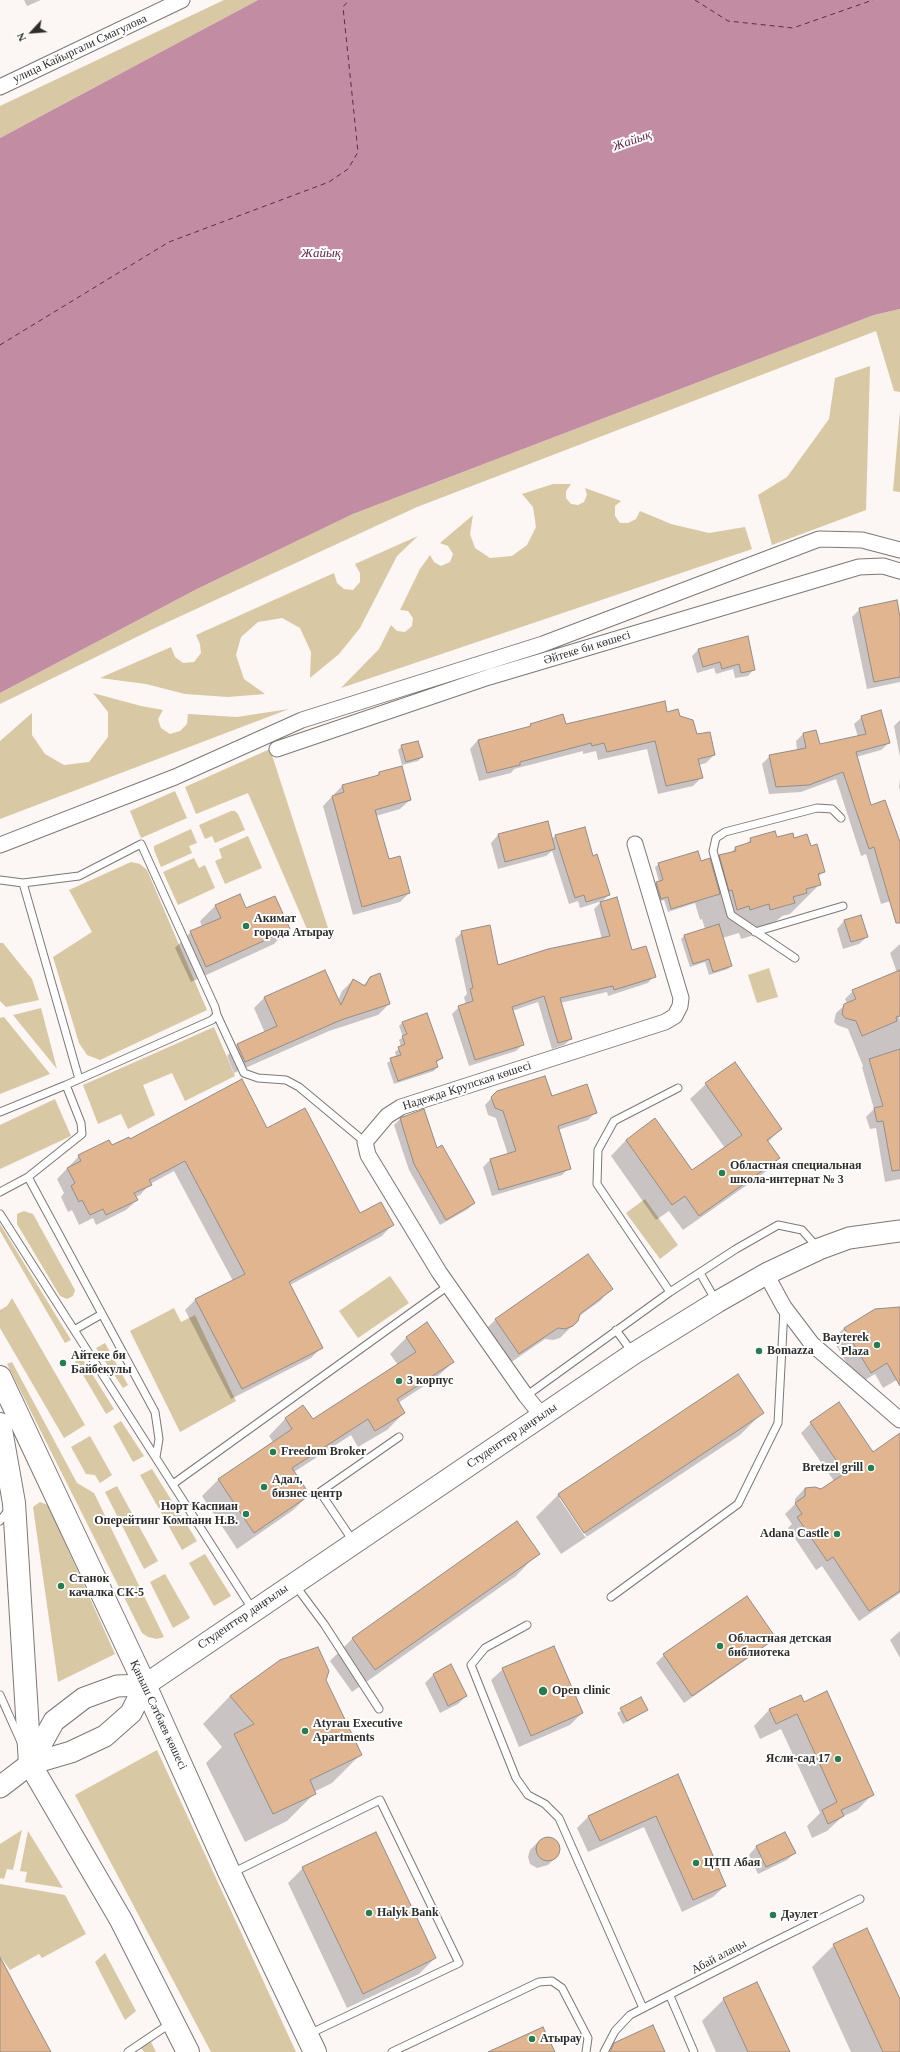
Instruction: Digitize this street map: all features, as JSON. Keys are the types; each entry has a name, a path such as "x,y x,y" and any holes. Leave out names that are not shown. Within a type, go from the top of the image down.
{"main road":[{"name":"Қаныш Сәтбаев көшесі","path":"0,1377 145,1685 230,1874 311,2044"},
{"path":"0,1424 14,1503 30,1764 121,1920 188,2052"}],"street":[{"name":"улица Кайыргали Смагулова","path":"0,87 182,0"},
{"path":"0,844 175,777 302,720 543,644 820,539 862,540 900,550"},
{"name":"Әйтеке би көшесі","path":"277,749 489,677 859,567 883,566 900,571"},
{"name":"Надежда Крупская көшесі","path":"365,1142 374,1128 387,1116 401,1107 665,1022 675,1016 680,1006 681,998 635,844"},
{"path":"365,1142 368,1155 448,1286 526,1396 542,1416"},
{"name":"Студенттер даңғылы","path":"145,1685 633,1354 717,1302 766,1274 819,1249 849,1238 900,1231"},
{"path":"766,1274 784,1307 812,1344 898,1415"},
{"path":"0,1787 30,1764 71,1752 105,1736 131,1713 145,1685 118,1686 84,1698 54,1721 30,1764"}],"lane":[{"path":"795,958 754,932 731,915 713,851 716,838 725,832 817,808 832,809 841,818"},
{"path":"0,880 23,883 79,876 141,844 244,1073 258,1078 286,1080 299,1087 365,1142"},
{"path":"23,883 79,1079"},
{"path":"754,932 843,906"},
{"path":"0,1112 66,1085 212,1020 217,1015"},
{"path":"0,1192 28,1176 82,1134 82,1124 66,1085"},
{"path":"670,1292 597,1184 598,1150 614,1121 678,1088"},
{"path":"28,1176 155,1412 159,1439 156,1457"},
{"path":"0,1214 254,1610"},
{"path":"526,1396 670,1292 736,1249 778,1225 802,1230 819,1249"},
{"path":"700,1273 717,1302"},
{"path":"173,1484 448,1286"},
{"path":"611,1598 738,1504 778,1423 784,1307"},
{"path":"74,1330 102,1314"},
{"path":"616,1330 633,1354"},
{"path":"354,1543 320,1492 399,1437"},
{"path":"0,1521 14,1503"},
{"path":"294,1584 324,1624 379,1709"},
{"path":"527,1625 485,1648 471,1665 516,1778 528,1795 545,1804 559,1818 643,2008"},
{"path":"0,1695 30,1764"},
{"path":"230,1874 380,1800 459,1963 311,2044"},
{"name":"Абай алаңы","path":"604,2052 615,2031 630,2015 860,1899"},
{"path":"392,2052 539,1982 552,1981 562,1988 588,2038 586,2052"},
{"path":"670,1996 694,2052"},
{"path":"128,2052 173,2022"}],"shaded area":[{"path":"224,0 258,0 0,138 0,106"},
{"path":"900,309 900,392 894,391 876,331 417,507 157,627 0,704 0,693 197,589 353,514 874,315"},
{"path":"870,366 866,510 772,545 758,495 787,477 829,419 835,378"},
{"path":"900,411 900,492 893,491"},
{"path":"553,484 571,484 566,491 566,498 571,504 578,505 584,502 587,495 585,488 621,501 615,506 615,516 620,523 628,523 636,519 640,511 671,524 709,533 745,527 752,549 341,688 379,649 391,625 397,631 405,632 412,626 413,618 408,611 400,610 420,569 430,555 434,562 441,566 450,562 453,554 448,546 440,543 473,515 470,534 475,548 490,558 512,556 527,545 536,527 533,507 522,494"},
{"path":"418,536 397,556 360,628 339,654 310,678 311,652 300,628 282,618 258,622 241,637 236,655 244,679 265,694 228,697 185,694 146,684 100,678 171,647 175,657 183,663 194,662 201,653 200,644 196,635 334,573 337,583 344,589 353,590 360,582 360,573 355,564"},
{"path":"93,693 141,706 163,710 158,719 161,728 170,734 180,731 187,724 188,714 237,717 289,709 0,819 0,741 32,713 32,735 45,754 64,765 89,762 108,737 108,712"},
{"path":"270,749 329,931 310,936 248,793 196,814 185,787"},
{"path":"175,791 187,818 141,838 130,811"},
{"path":"231,811 235,811 238,814 245,830 215,843 212,836 205,839 199,825"},
{"path":"191,829 197,843 189,846 192,853 161,867 154,850 154,846"},
{"path":"248,836 262,868 225,884 215,861 222,858 219,849"},
{"path":"194,858 199,868 205,865 215,888 178,905 163,872"},
{"path":"131,862 140,864 147,870 207,1010 100,1060 87,1055 79,1043 53,957 92,932 69,890"},
{"path":"0,943 3,943 32,979 39,1000 6,1007 0,1001"},
{"path":"769,968 778,997 757,1003 748,975"},
{"path":"41,1008 57,1069 13,1015"},
{"path":"4,1017 50,1074 0,1094 0,1018"},
{"path":"214,1027 235,1076 185,1101 172,1073 143,1085 155,1115 128,1129 121,1114 98,1124 83,1085"},
{"path":"55,1099 71,1136 0,1169 0,1125"},
{"path":"645,1199 678,1245 660,1259 626,1213"},
{"path":"24,1211 33,1214 75,1290 73,1296 67,1299 60,1296 17,1224 17,1214"},
{"path":"0,1224 71,1340 65,1343 0,1231"},
{"path":"390,1276 409,1303 358,1338 339,1311"},
{"path":"12,1298 85,1425 64,1438 0,1328 0,1310 7,1306"},
{"path":"174,1308 181,1322 195,1315 236,1401 180,1432 130,1331"},
{"path":"105,1343 128,1385 123,1388 96,1348"},
{"path":"79,1353 114,1409 106,1414 72,1356"},
{"path":"12,1362 77,1483 94,1493 164,1637 157,1639 148,1637 142,1633 7,1364"},
{"path":"121,1421 144,1456 133,1462 113,1426"},
{"path":"90,1436 112,1475 100,1483 95,1475 86,1474 71,1447"},
{"path":"152,1469 197,1541 182,1550 140,1475"},
{"path":"117,1486 158,1561 144,1569 105,1492"},
{"path":"40,1502 48,1505 115,1654 58,1682 33,1507"},
{"path":"205,1554 231,1596 214,1606 189,1563"},
{"path":"165,1574 190,1618 173,1628 150,1582"},
{"path":"157,1750 296,2052 211,2052 75,1795"},
{"path":"22,1830 13,1870 7,1869 4,1879 0,1878 0,1844"},
{"path":"28,1831 63,1888 25,1882 27,1872 20,1871"},
{"path":"0,1884 65,1895 86,1934 42,1958 39,1954 10,1970 0,1956"},
{"path":"105,1953 136,2011 125,2020 95,1962"},
{"path":"151,2042 156,2052 144,2052 141,2048"}],"water":[{"name":"Жайық","path":"258,0 900,0 900,309 874,315 353,514 197,589 0,693 0,138"}],"building":[{"path":"897,600 900,617 900,677 874,682 859,608"},
{"path":"748,636 755,670 741,673 739,664 722,669 720,662 703,667 698,649"},
{"path":"665,701 667,712 678,709 680,716 693,720 697,734 710,732 715,755 698,759 703,778 666,786 655,741 607,752 604,743 592,746 591,743 520,762 520,765 487,773 478,740 531,726 530,724 563,714 566,724"},
{"path":"881,710 890,743 856,752 871,805 885,800 900,842 900,923 896,923 874,847 869,849 843,772 809,785 776,787 769,755 806,748 803,733 816,730 820,744 866,734 861,716"},
{"path":"418,741 423,757 406,762 401,745"},
{"path":"402,766 411,800 375,810 389,859 400,856 410,893 362,907 332,796 344,792 342,785 379,775 379,772"},
{"path":"548,821 555,849 505,862 498,834"},
{"path":"585,827 593,856 597,854 610,895 586,902 584,895 575,898 555,835"},
{"path":"775,831 777,837 793,833 794,838 807,834 811,846 817,844 825,872 818,874 821,885 806,889 807,893 793,897 795,903 770,910 769,904 750,910 749,906 737,910 732,890 729,891 719,855 736,851 735,847 751,842 750,838"},
{"path":"698,851 701,861 710,858 720,894 671,909 668,897 661,899 656,882 663,880 658,863"},
{"path":"240,894 246,908 275,896 290,929 206,967 190,931 221,918 215,905"},
{"path":"617,897 632,950 646,946 656,977 614,990 613,986 560,998 572,1039 558,1043 544,996 512,1007 524,1045 475,1060 458,1006 473,1001 470,989 473,988 461,931 490,925 498,965 548,949 610,936 600,902"},
{"path":"861,915 868,937 851,942 844,920"},
{"path":"719,924 732,966 713,972 709,959 693,964 684,935"},
{"path":"325,970 341,1005 353,979 365,986 370,977 380,973 390,1004 341,1020 245,1062 237,1044 277,1026 264,997"},
{"path":"900,970 900,1016 896,1017 897,1021 862,1036 856,1021 845,1018 842,1014 844,1004 856,999 852,990"},
{"path":"427,1013 443,1058 436,1061 438,1067 398,1081 390,1058 401,1055 398,1047 405,1044 402,1036 407,1034 402,1022"},
{"path":"900,1049 900,1170 892,1171 883,1121 877,1122 874,1108 883,1106 869,1059"},
{"path":"735,1062 782,1129 767,1140 780,1158 699,1216 685,1196 672,1205 626,1140 655,1118 692,1170 742,1135 705,1083"},
{"path":"545,1076 552,1096 587,1084 597,1113 558,1126 571,1169 499,1190 490,1159 516,1151 503,1111 495,1108 491,1097 497,1091"},
{"path":"242,1079 267,1128 305,1108 360,1213 381,1202 394,1225 289,1282 323,1348 242,1389 195,1299 245,1274 185,1161 149,1180 152,1185 134,1193 138,1200 106,1215 103,1209 90,1215 82,1200 79,1202 71,1186 75,1183 67,1168 81,1161 78,1155 109,1140 112,1145 129,1137 130,1139"},
{"path":"424,1109 437,1148 442,1145 475,1203 446,1220 414,1164 400,1118"},
{"path":"588,1254 613,1289 580,1314 578,1321 573,1326 565,1329 558,1328 519,1354 495,1319"},
{"name":"Bayterek Plaza","path":"900,1307 900,1386 887,1363 871,1373 844,1328 875,1309"},
{"path":"427,1322 454,1362 397,1399 405,1413 375,1431 368,1419 292,1468 310,1495 254,1533 218,1479 292,1429 285,1418 303,1405 313,1419 416,1352 406,1337"},
{"path":"738,1374 764,1413 584,1533 558,1494"},
{"path":"839,1402 873,1452 900,1433 900,1591 869,1611 833,1557 827,1561 797,1517 802,1514 795,1503 805,1496 805,1488 815,1487 821,1489 845,1473 810,1422"},
{"path":"517,1521 540,1554 375,1670 352,1638"},
{"name":"Областная детская библиотека","path":"747,1596 776,1638 692,1696 663,1654"},
{"name":"Open clinic","path":"554,1646 583,1713 531,1736 502,1668"},
{"path":"318,1647 329,1671 326,1680 362,1755 310,1780 316,1794 273,1814 234,1734 254,1724 230,1696 280,1660"},
{"path":"451,1664 467,1696 448,1706 433,1674"},
{"name":"Ясли-сад 17","path":"827,1691 874,1795 841,1810 844,1816 828,1824 822,1810 837,1802 797,1714 776,1724 769,1709 801,1695 804,1702"},
{"path":"641,1697 648,1710 627,1721 620,1708"},
{"path":"678,1774 726,1886 693,1900 656,1816 600,1841 588,1816"},
{"name":"Halyk Bank","path":"376,1832 436,1958 363,1994 302,1867"},
{"path":"785,1832 796,1853 766,1867 756,1846"},
{"path":"548,1837 557,1840 560,1849 557,1858 548,1861 539,1858 536,1849 539,1840"},
{"path":"867,1928 900,1999 900,2052 883,2052 833,1944"},
{"path":"0,1957 26,2006 51,2052 0,2052"},
{"path":"757,1982 790,2052 748,2052 723,1998"},
{"path":"653,2025 665,2052 610,2052 614,2043"},
{"name":"Атырау","path":"543,2027 555,2052 488,2052"}],"ferry route":[{"path":"0,345 169,242 329,182 348,169 358,152 343,7 349,0"},
{"path":"695,0 728,21 793,28 873,0"}],"place":[{"name":"Акимат города Атырау","path":"246,926"},
{"name":"Областная специальная школа-интернат № 3","path":"722,1173"},
{"name":"Bayterek Plaza","path":"877,1345"},
{"name":"Bomazza","path":"759,1351"},
{"name":"Айтеке би Байбекулы","path":"63,1363"},
{"name":"3 корпус","path":"399,1381"},
{"name":"Freedom Broker","path":"273,1452"},
{"name":"Bretzel grill","path":"871,1468"},
{"name":"Адал, бизнес центр","path":"264,1487"},
{"name":"Норт Каспиан Оперейтинг Компани Н.В.","path":"246,1514"},
{"name":"Adana Сastle","path":"837,1534"},
{"name":"Станок качалка СК-5","path":"61,1586"},
{"name":"Областная детская библиотека","path":"720,1646"},
{"name":"Open clinic","path":"543,1691"},
{"name":"Atyrau Executive Apartments","path":"305,1731"},
{"name":"Ясли-сад 17","path":"838,1759"},
{"name":"ЦТП Абая","path":"696,1863"},
{"name":"Halyk Bank","path":"369,1913"},
{"name":"Дәулет","path":"773,1915"},
{"name":"Атырау","path":"532,2039"}]}
